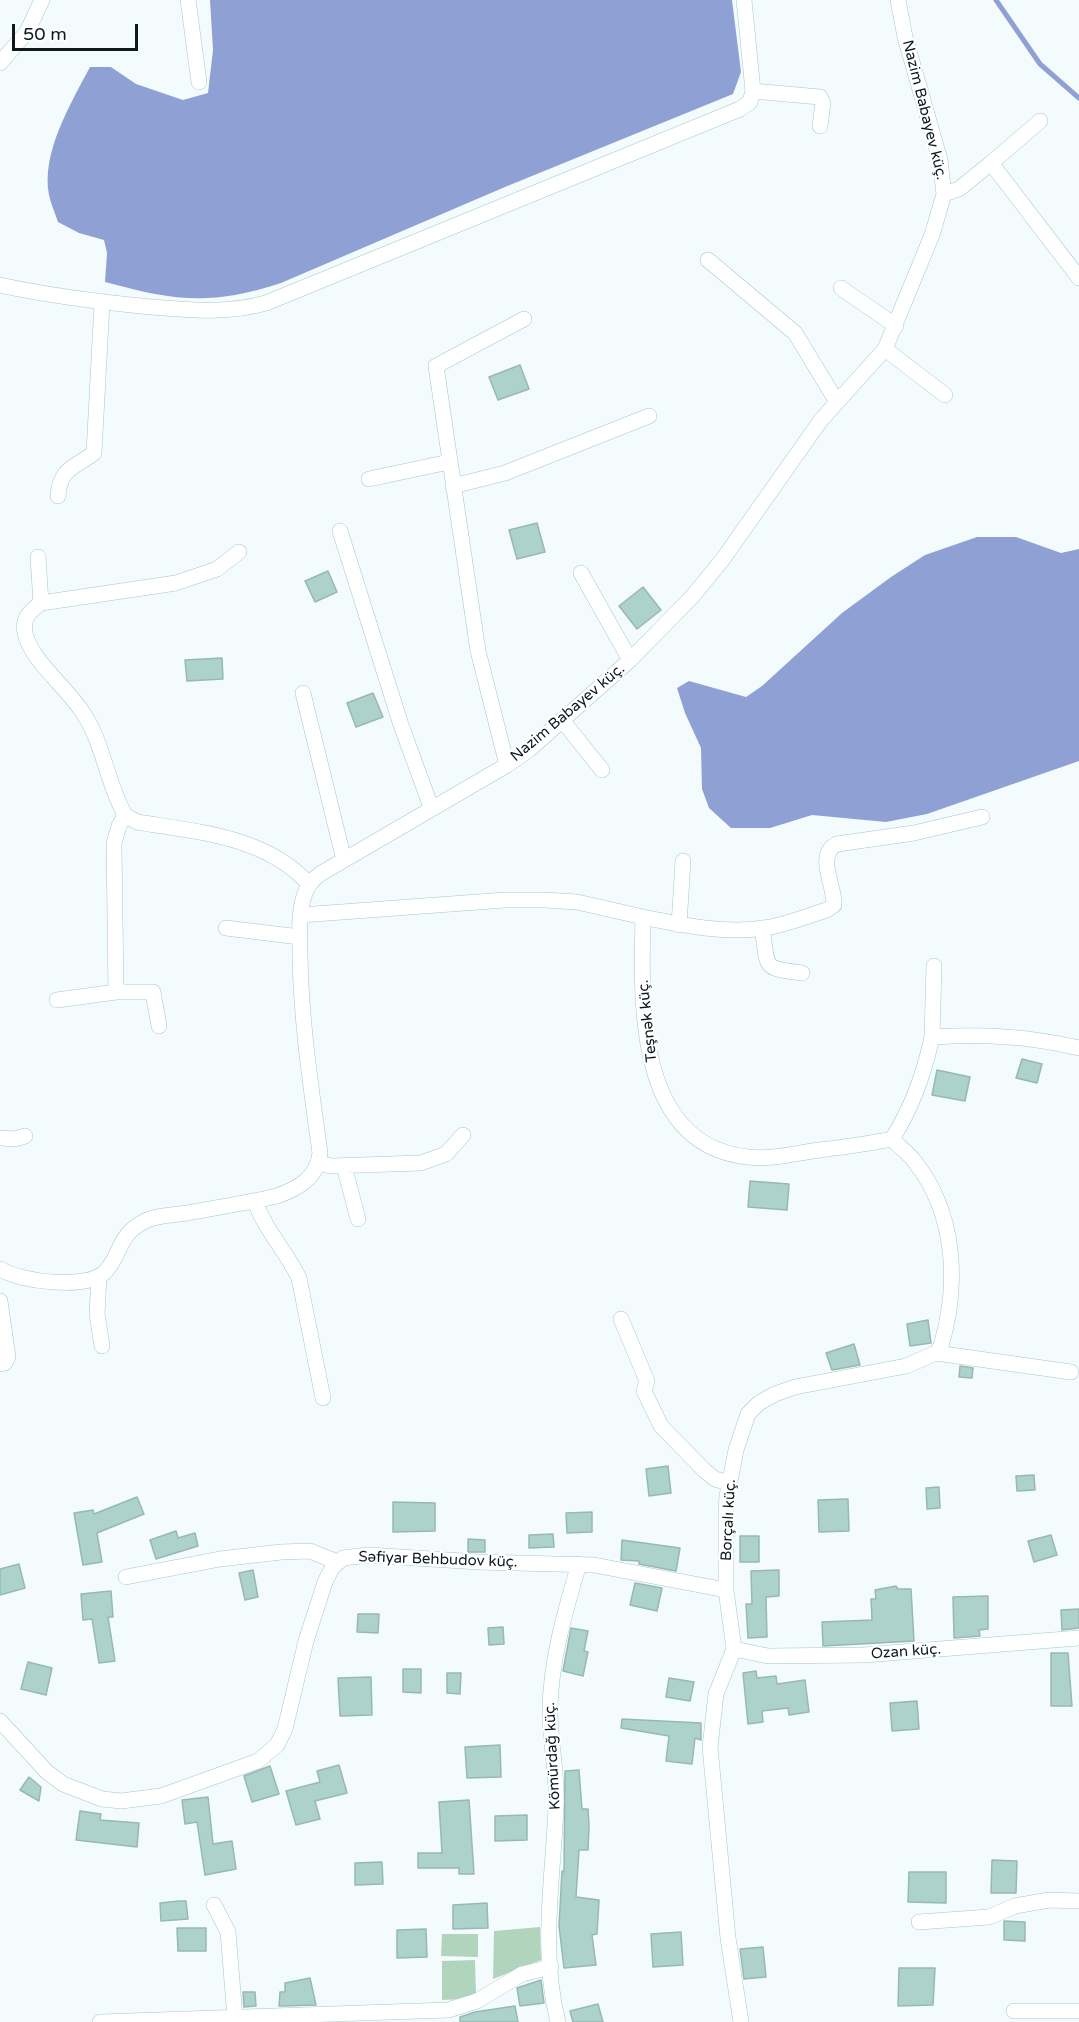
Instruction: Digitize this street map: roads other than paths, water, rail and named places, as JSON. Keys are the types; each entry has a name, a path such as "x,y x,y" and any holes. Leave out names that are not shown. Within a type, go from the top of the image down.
{"street":[{"path":"0,63 27,32 42,0"},
{"path":"188,0 199,82"},
{"path":"0,285 102,303 213,312 240,311 266,303 740,109 750,102 753,91 744,0"},
{"name":"Nazim Babayev küç.","path":"309,884 320,874 431,807 507,765 630,660 692,597 723,559 790,460 837,402 885,349 932,235 944,194 940,160 905,37 898,0"},
{"path":"753,91 820,97 823,103 820,126"},
{"path":"944,194 959,189 1040,122"},
{"path":"991,163 1079,278"},
{"path":"708,260 795,333 837,402"},
{"path":"841,288 896,326"},
{"path":"58,496 59,481 63,474 94,453 102,303"},
{"path":"507,765 478,651 436,366 524,319"},
{"path":"885,349 945,396"},
{"path":"453,486 505,473 649,416"},
{"path":"369,479 449,462"},
{"path":"340,531 401,725 431,807"},
{"path":"0,1269 19,1278 45,1282 99,1277 108,1269 120,1242 129,1232 149,1219 255,1201 296,1189 311,1178 319,1163 320,1153 302,1000 301,915 303,897 309,884 295,868 241,842 137,822 125,815 104,756 82,711 27,641 25,620 30,611 41,603 176,583 217,569 239,552"},
{"path":"38,557 41,603"},
{"path":"581,573 630,660"},
{"path":"303,693 344,860"},
{"path":"562,720 602,770"},
{"path":"116,992 114,843 125,815"},
{"path":"301,915 506,900 544,900 577,902 679,925 739,930 762,928 827,910 834,905 825,855 828,848 837,844 914,833 982,817"},
{"path":"679,925 683,861"},
{"name":"Teşnək küç.","path":"643,917 642,971 652,1067 670,1109 696,1140 736,1155 771,1158 892,1139"},
{"path":"226,928 300,937"},
{"path":"762,928 769,966 774,970 802,973"},
{"path":"933,966 932,1037 924,1073 901,1125 892,1139 914,1161 923,1174 939,1208 949,1237 953,1279 945,1334 936,1353 1071,1372"},
{"path":"57,1000 116,992 153,992 159,1026"},
{"path":"932,1037 1002,1035 1035,1038 1079,1048"},
{"path":"319,1163 344,1166 421,1163 447,1155 463,1135"},
{"path":"0,1137 15,1139 26,1136"},
{"path":"344,1166 358,1219"},
{"path":"255,1201 270,1233 291,1261 299,1278 323,1398"},
{"path":"99,1277 97,1314 102,1346"},
{"path":"0,1302 8,1357 5,1363 0,1364"},
{"path":"621,1319 647,1381 644,1391 662,1426 705,1471 715,1479 729,1483"},
{"name":"Borçalı küç.","path":"741,2022 728,1938 710,1747 716,1694 734,1649 726,1590 729,1483 745,1422 759,1404 795,1386 906,1366 936,1353"},
{"path":"126,1577 220,1559 281,1552 310,1551 337,1562"},
{"name":"Səfiyar Behbudov küç.","path":"0,1721 47,1772 63,1784 102,1798 121,1800 161,1796 258,1761 277,1745 285,1729 306,1641 328,1575 337,1562 348,1556 579,1564 726,1590"},
{"name":"Kömürdağ küç.","path":"558,2022 551,1967 549,1890 557,1803 550,1729 551,1689 569,1598 579,1564"},
{"name":"Ozan küç.","path":"734,1649 768,1656 864,1655 1079,1638"},
{"path":"919,1922 989,1917 1015,1906 1049,1900 1079,1901"},
{"path":"214,1905 228,1932 235,2018"},
{"path":"100,2022 386,2017 462,2007 477,2001 522,1974 551,1967"},
{"path":"1014,2011 1079,2011"}],"water":[{"path":"210,0 732,0 741,72 733,94 505,187 281,283 233,295 193,298 173,297 105,282 107,253 104,240 79,233 58,222 51,202 48,179 49,162 59,129 90,67 111,67 136,84 183,100 208,93 213,50"},
{"path":"977,537 1016,537 1061,553 1079,549 1079,761 927,814 886,822 812,815 770,828 731,828 709,808 702,789 701,748 685,713 677,688 689,681 746,697 762,686 842,613 891,577 925,555"}],"waterway":[{"path":"996,0 1040,64 1079,98"}]}
